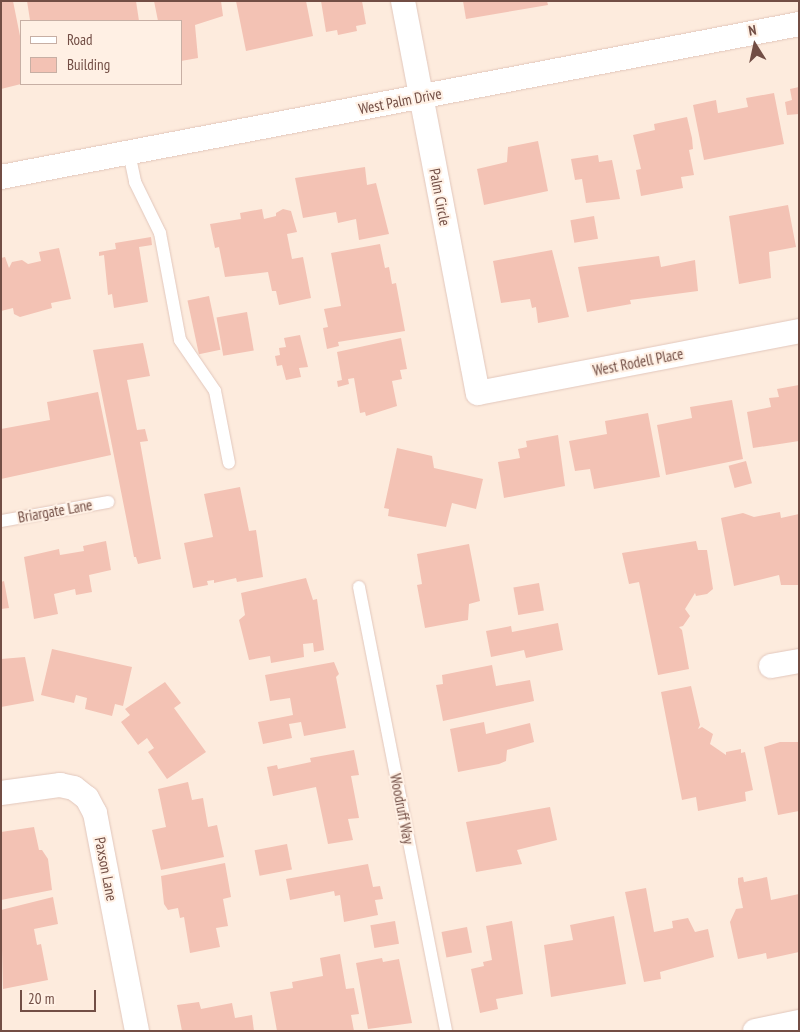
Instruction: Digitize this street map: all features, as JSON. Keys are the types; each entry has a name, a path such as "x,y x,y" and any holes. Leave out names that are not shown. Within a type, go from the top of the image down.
{"street":[{"name":"Palm Circle","path":"403,1 478,393"},
{"name":"West Palm Drive","path":"1,177 799,24"},
{"name":"West Rodell Place","path":"478,393 799,331"},
{"path":"771,666 799,661"},
{"name":"Paxson Lane","path":"1,793 60,785 74,788 87,798 95,813 137,1031"},
{"path":"755,1031 799,1022"}],"lane":[{"path":"129,153 135,182 160,233 180,340 215,391 229,463"},
{"name":"Briargate Lane","path":"1,521 108,502"},
{"name":"Woodruff Way","path":"358,587 446,1031"}],"building":[{"path":"1,1 13,1 20,36 20,84 1,89"},
{"path":"27,1 136,1 139,20 30,20"},
{"path":"154,1 221,1 223,16 195,25 198,58 182,61 182,20 158,20"},
{"path":"236,1 306,1 313,36 246,51"},
{"path":"321,1 362,1 366,24 356,26 357,31 338,35 337,30 326,32"},
{"path":"463,1 547,1 548,5 466,19"},
{"path":"799,87 799,114 787,115 785,102 792,100 790,89"},
{"path":"774,93 784,144 704,160 693,105 716,100 718,113 748,107 746,98"},
{"path":"687,117 692,138 693,149 689,150 694,175 681,177 683,188 641,196 636,170 641,169 633,135 655,130 654,124"},
{"path":"538,141 548,191 484,205 477,169 507,162 508,147"},
{"path":"598,155 599,162 612,160 620,199 586,203 582,179 575,180 571,159"},
{"path":"365,167 367,185 376,183 389,234 359,240 356,219 338,223 336,212 303,218 295,178"},
{"path":"788,205 796,247 769,252 771,278 739,284 729,216"},
{"path":"262,209 264,219 276,216 276,213 283,209 291,211 297,232 287,234 292,259 303,257 311,298 279,305 276,291 272,291 268,272 225,277 219,247 215,248 210,224 241,219 240,213"},
{"path":"594,216 598,239 574,243 570,220"},
{"path":"151,237 152,245 139,247 148,302 114,308 112,294 108,295 104,255 99,256 99,252 116,249 115,243"},
{"path":"380,244 385,268 389,267 392,284 396,283 405,331 338,342 339,346 327,349 323,328 328,327 324,309 341,306 331,253"},
{"path":"59,248 71,299 51,303 52,308 20,317 14,314 13,308 1,311 1,258 5,257 9,268 12,262 22,260 28,264 41,261 39,252"},
{"path":"552,250 569,317 538,323 536,307 532,308 530,299 501,303 493,261"},
{"path":"659,256 661,267 695,260 698,291 630,300 631,304 587,312 578,267"},
{"path":"209,296 220,350 199,354 187,301"},
{"path":"247,312 254,350 223,356 216,317"},
{"path":"300,335 308,367 299,368 301,377 286,380 282,365 277,366 275,356 280,355 279,348 286,347 284,338"},
{"path":"401,338 407,369 400,370 402,379 392,381 397,406 366,416 365,412 360,413 354,378 348,379 349,384 338,387 337,381 342,380 337,352"},
{"path":"143,343 150,376 127,380 137,430 145,429 148,441 140,442 161,559 138,564 136,557 134,557 93,350"},
{"path":"799,385 799,441 753,448 747,412 771,407 769,398 779,397 777,389"},
{"path":"98,392 111,455 1,479 1,429 50,420 47,402"},
{"path":"732,400 743,459 666,475 657,425 692,418 690,407"},
{"path":"648,413 660,477 594,489 590,469 575,471 569,441 607,434 605,421"},
{"path":"558,435 565,486 504,498 498,462 520,458 518,449 527,447 526,441"},
{"path":"397,448 432,456 434,468 483,479 476,509 452,503 446,527 388,516 389,509 384,508"},
{"path":"746,461 752,483 735,488 729,466"},
{"path":"240,487 249,531 256,530 263,577 237,582 236,578 214,583 214,580 207,581 208,585 193,588 184,543 213,537 204,494"},
{"path":"780,512 781,518 799,514 799,585 781,585 779,575 734,586 721,518 743,513 754,517"},
{"path":"106,541 111,570 89,575 92,592 76,595 75,589 54,594 58,614 34,619 24,557 59,549 60,555 84,551 83,546"},
{"path":"696,541 698,550 707,550 713,589 707,594 696,596 695,593 685,609 690,616 683,626 679,627 682,630 689,669 658,675 639,582 629,584 622,553"},
{"path":"469,544 480,601 469,604 468,620 425,628 417,585 422,584 417,554"},
{"path":"306,578 313,600 317,599 324,650 314,652 313,643 303,644 304,657 271,663 270,656 249,660 239,620 245,615 241,593"},
{"path":"4,581 9,608 1,609 1,582"},
{"path":"539,583 544,611 518,615 513,588"},
{"path":"558,623 563,650 526,658 524,650 491,657 486,631 511,626 512,632"},
{"path":"52,649 132,667 123,706 115,704 112,716 85,709 87,698 76,695 74,703 41,695"},
{"path":"25,657 34,701 1,707 1,659"},
{"path":"334,662 339,674 336,677 346,728 304,736 301,722 289,724 292,738 263,744 258,722 293,715 290,698 270,701 265,675"},
{"path":"492,665 496,686 530,680 534,701 443,721 436,685 443,684 442,675"},
{"path":"165,682 181,703 174,708 206,752 167,779 148,752 154,748 147,738 138,745 121,722 130,715 125,709"},
{"path":"691,686 700,725 698,729 702,727 713,734 710,744 726,755 726,752 741,749 741,753 745,752 753,790 745,792 746,801 698,811 696,797 682,800 661,692"},
{"path":"484,722 486,734 530,723 534,742 507,750 506,761 499,764 458,772 450,729"},
{"path":"780,742 799,742 799,811 778,815 764,747"},
{"path":"354,750 359,775 351,776 359,818 348,819 353,840 328,844 316,787 273,796 267,767 277,765 278,769 311,762 310,758"},
{"path":"188,782 192,800 203,798 208,827 217,825 224,857 161,870 152,830 166,827 158,789"},
{"path":"550,807 557,840 517,850 522,864 476,872 466,822"},
{"path":"34,827 39,850 42,850 48,859 52,890 1,900 1,832"},
{"path":"287,844 292,870 260,876 255,850"},
{"path":"225,863 231,897 223,899 228,926 216,928 220,947 190,953 184,917 180,918 178,908 168,910 164,904 161,876"},
{"path":"368,864 373,887 380,886 383,899 375,900 378,915 344,922 340,895 335,896 334,891 290,900 286,879"},
{"path":"743,877 744,882 767,877 771,900 799,894 799,952 767,959 766,953 738,959 730,922 736,909 743,908 738,878"},
{"path":"646,888 654,932 673,928 672,921 688,918 695,932 708,929 714,957 660,972 661,979 644,982 625,892"},
{"path":"53,897 58,924 34,929 37,945 41,944 48,980 3,989 1,910"},
{"path":"614,916 626,984 551,997 544,945 573,940 570,925"},
{"path":"395,921 399,944 374,948 370,925"},
{"path":"512,921 523,994 496,999 498,1009 480,1013 471,969 484,966 483,962 492,960 486,926"},
{"path":"467,927 472,953 446,957 441,932"},
{"path":"340,954 346,989 354,988 359,1014 351,1015 354,1031 277,1031 270,992 293,988 292,982 323,976 320,958"},
{"path":"382,958 383,962 399,959 412,1023 368,1029 356,963"},
{"path":"199,1002 201,1009 232,1003 235,1018 252,1015 254,1031 182,1031 177,1005"}]}
